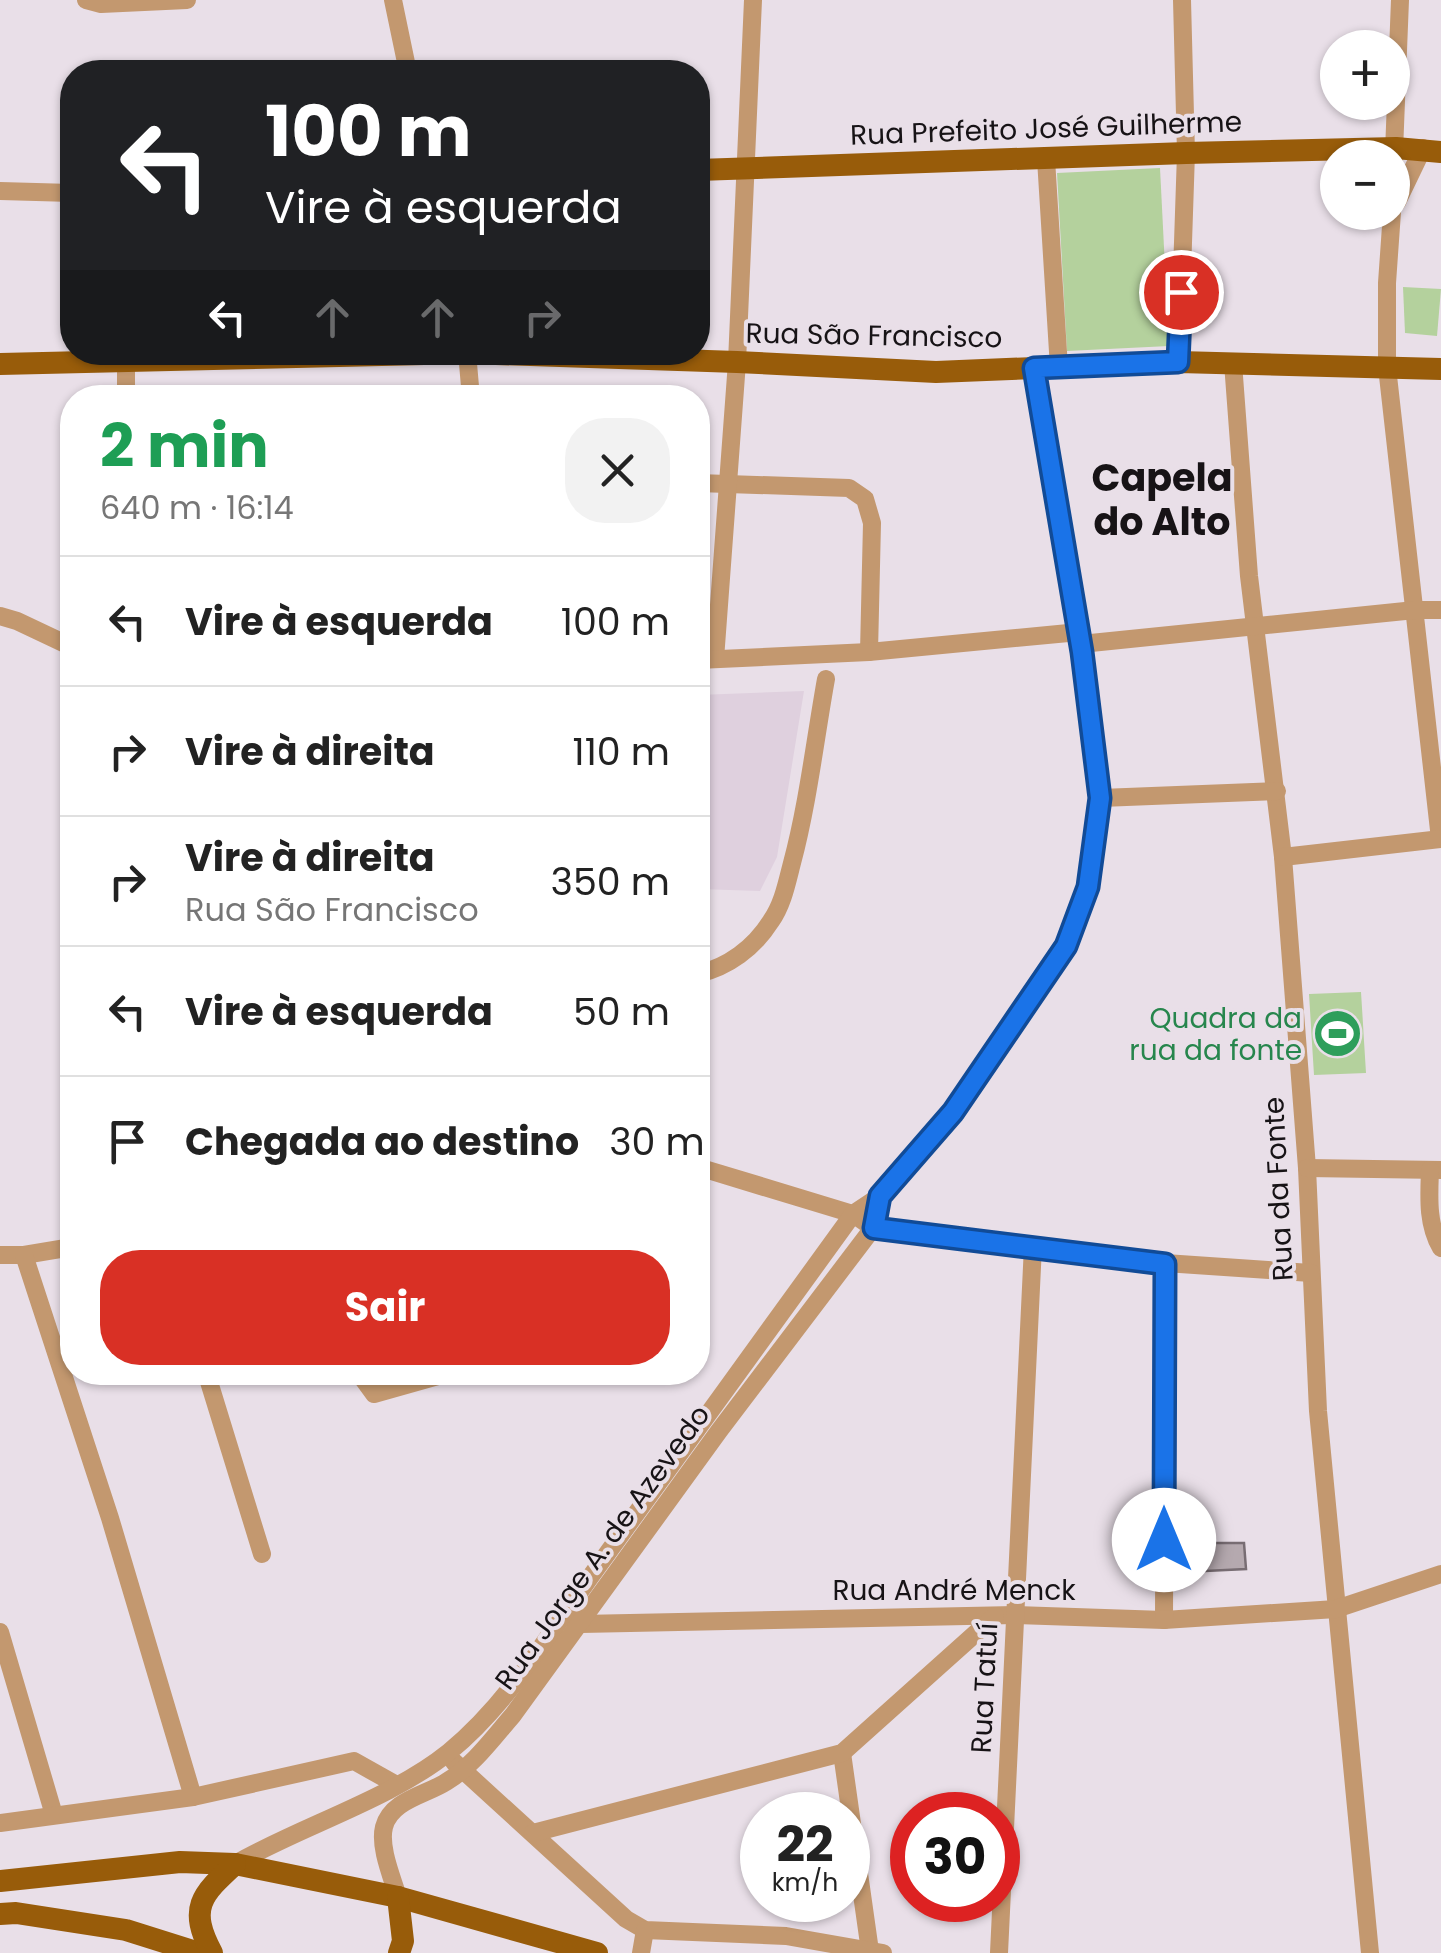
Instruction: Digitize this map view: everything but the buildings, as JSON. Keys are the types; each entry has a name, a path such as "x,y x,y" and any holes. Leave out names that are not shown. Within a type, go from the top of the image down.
{"main road":[{"name":"Rua Prefeito José Guilherme","path":"710,169 1320,150"},
{"name":"Rua São Francisco","path":"0,364 60,361"},
{"name":"Rua São Francisco","path":"710,361 936,372 1178,362 1441,369"},
{"path":"0,1881 180,1862 235,1864 398,1896 597,1953"},
{"path":"212,1953 200,1930 198,1914 211,1886 235,1864"},
{"path":"398,1896 403,1941 399,1953"},
{"path":"0,1914 126,1930 198,1953"}],"street":[{"path":"86,0 101,4 187,0"},
{"path":"392,0 405,60"},
{"path":"710,627 728,484 737,362 753,0"},
{"path":"1178,362 1186,153 1182,0"},
{"path":"1396,140 1400,0"},
{"path":"1410,185 1432,150"},
{"path":"1046,159 1058,368"},
{"path":"0,190 60,192"},
{"path":"1283,856 1440,839 1387,367 1391,230"},
{"name":"Rua da Fonte","path":"1232,363 1242,507 1283,856 1307,1168 1318,1410 1370,1953"},
{"path":"880,1196 953,1112 1066,946 1088,887 1100,798 1080,638 1034,368"},
{"path":"710,483 849,488 865,499 872,523 869,652"},
{"path":"710,659 1080,638 1441,610"},
{"path":"0,616 60,641"},
{"path":"710,969 734,960 752,944 773,920 784,896 801,829 826,679"},
{"path":"1100,798 1276,791"},
{"path":"1307,1168 1435,1170 1429,1206 1433,1232 1441,1248"},
{"path":"710,1171 853,1214 874,1228 1165,1264 1310,1273"},
{"name":"Rua Jorge A. de Azevedo","path":"235,1864 427,1766 468,1735 564,1613 853,1214 880,1196"},
{"name":"Rua Jorge A. de Azevedo","path":"454,1776 513,1715 719,1432 874,1228 880,1196"},
{"name":"Rua Tatuí","path":"999,1953 1034,1246"},
{"path":"0,1254 60,1249"},
{"path":"24,1255 60,1365"},
{"path":"1164,1620 1165,1264"},
{"path":"67,1385 193,1796"},
{"path":"210,1385 262,1554"},
{"path":"367,1385 374,1394 406,1385"},
{"name":"Rua André Menck","path":"581,1624 1015,1614 1164,1620 1336,1608 1441,1574"},
{"path":"564,1613 581,1624"},
{"path":"533,1834 842,1753 995,1616"},
{"path":"0,1632 54,1815"},
{"path":"445,1755 454,1776 533,1834 626,1919 645,1930 786,1936 876,1952 842,1753"},
{"path":"0,1822 193,1796 354,1762 394,1784"},
{"path":"398,1896 384,1826 392,1812 454,1776"},
{"path":"642,1953 645,1930"}],"shaded area":[{"path":"804,691 777,857 760,891 710,889 710,695"}],"green space":[{"path":"1160,168 1169,346 1067,351 1057,173"},
{"path":"1403,287 1441,289 1437,336 1405,333"},
{"name":"Quadra da rua da fonte","path":"1361,992 1366,1073 1314,1075 1309,994"}],"place":[{"name":"Quadra da rua da fonte","path":"1337,1034"}],"district":[{"name":"Capela do Alto","path":"1162,500"}],"route":[{"path":"1164,1540 1165,1264 874,1228 880,1196 953,1112 1066,946 1088,887 1100,798 1082,652 1034,368 1178,362 1181,292"}]}
